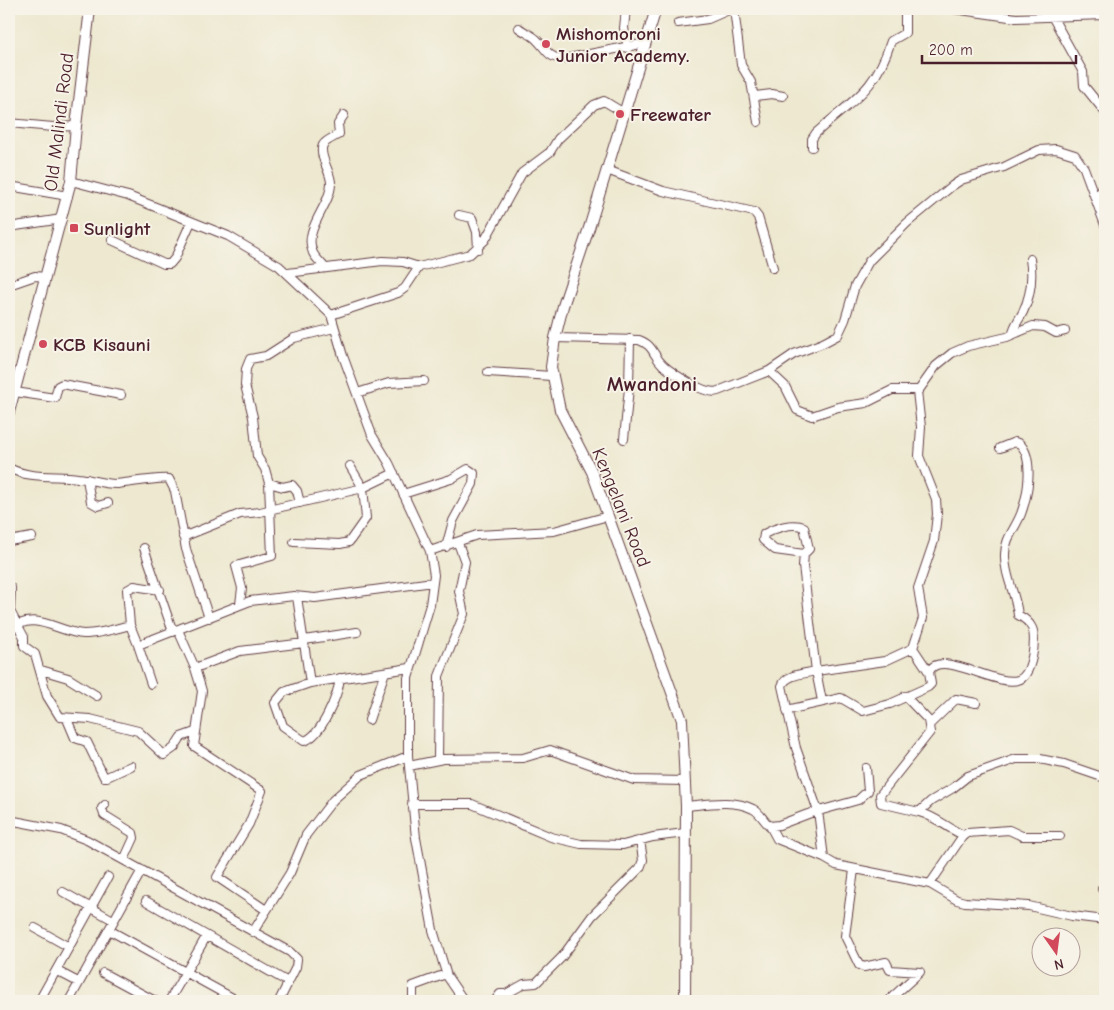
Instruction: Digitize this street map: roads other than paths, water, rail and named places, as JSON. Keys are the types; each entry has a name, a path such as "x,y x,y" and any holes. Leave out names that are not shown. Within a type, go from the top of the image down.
{"main road":[{"name":"Old Malindi Road","path":"9,412 72,180 76,126 90,9"},
{"name":"Kengelani Road","path":"656,9 555,338 552,376 563,417 589,465 635,586 652,640 680,711 684,730 686,781 685,1001"}],"street":[{"path":"626,9 624,28 628,48"},
{"path":"678,23 708,18 732,9 742,69 751,80 758,122"},
{"path":"812,147 812,139 816,133 874,81 882,68 891,40 905,33 905,9"},
{"path":"954,9 1016,18 1105,15"},
{"path":"1043,9 1083,72 1084,86 1105,112"},
{"path":"519,28 536,39 550,56 555,59 628,48 646,43"},
{"path":"755,96 772,94 783,96"},
{"path":"288,273 389,261 419,267 460,258 478,250 501,215 522,173 550,152 558,139 581,117 596,104 603,102 624,113"},
{"path":"326,268 313,253 312,241 315,225 330,190 330,176 322,148 324,143 339,134 338,124 344,115"},
{"path":"9,123 53,127 76,126"},
{"path":"555,338 630,339 647,343 664,366 682,378 714,393 769,371 794,354 838,335 846,320 855,286 869,261 906,223 962,180 1004,167 1039,150 1056,149 1075,155 1096,199 1105,225"},
{"path":"607,170 667,192 754,212 758,217 773,268"},
{"path":"72,180 128,196 228,236 288,273 331,315 372,435 394,473 430,551 433,582 427,619 410,668 408,756 412,804 433,930 446,974 464,1001"},
{"path":"1096,199 1105,185"},
{"path":"9,186 68,196"},
{"path":"459,215 472,218 477,232 478,250"},
{"path":"9,227 62,218"},
{"path":"112,240 164,264 170,264 175,258 191,222"},
{"path":"1013,333 1014,326 1025,307 1030,290 1032,276 1030,259"},
{"path":"331,315 398,293 405,288 419,267"},
{"path":"9,285 35,276 45,276"},
{"path":"769,371 785,386 797,410 812,416 838,407 866,403 889,391 917,391 925,384 936,366 952,353 968,346 1007,337 1033,326 1044,327 1056,333 1065,332"},
{"path":"240,604 242,588 236,566 272,556 272,509 269,483 265,469 257,456 253,416 245,385 249,360 266,356 299,336 334,328"},
{"path":"624,439 629,388 630,339"},
{"path":"488,372 552,376"},
{"path":"357,393 399,381 424,381"},
{"path":"15,392 55,398 58,386 62,384 121,395"},
{"path":"824,858 818,811 796,748 782,686 785,680 816,671 885,661 913,648 923,618 918,588 934,541 937,514 936,499 919,456 922,427 917,391"},
{"path":"929,672 934,666 944,663 985,676 1017,680 1025,676 1030,663 1034,644 1032,628 1027,620 1018,615 1004,555 1008,536 1022,513 1030,473 1020,444 1015,442 1000,448"},
{"path":"294,542 340,544 349,542 366,518 362,488 350,466"},
{"path":"9,468 27,474 87,479 113,484 164,478 170,479 175,492 183,537 209,618"},
{"path":"403,494 451,479 468,469 474,473 473,484 453,520 446,547"},
{"path":"183,537 240,514 272,509 362,488 394,473"},
{"path":"87,479 91,502 98,506 108,503"},
{"path":"269,483 283,487 292,485 297,491 300,503"},
{"path":"430,551 482,534 554,531 608,516"},
{"path":"804,554 773,550 763,540 764,534 784,526 803,526 809,549 804,554 805,591 822,701"},
{"path":"9,541 32,537"},
{"path":"438,760 439,676 464,614 459,591 465,562 458,543"},
{"path":"144,548 176,631 195,668 203,696 193,743 195,748 262,791 249,824 217,876 266,910"},
{"path":"138,645 240,604 256,600 298,597 315,598 433,582"},
{"path":"151,684 130,626 126,598 128,589 134,586 160,590"},
{"path":"11,588 10,611 19,624 24,637 24,646 35,654 49,699 60,717 90,720 138,731 164,755 174,748 181,737 195,732"},
{"path":"298,597 310,683"},
{"path":"9,630 19,624 44,622 81,634 130,626"},
{"path":"195,668 240,651 357,632"},
{"path":"787,710 822,701 844,698 861,711 890,704 930,686 929,672 913,648"},
{"path":"340,678 338,691 329,711 320,726 304,742 283,726 276,711 275,702 284,692 310,683 340,678 410,668"},
{"path":"41,670 68,678 97,696"},
{"path":"369,720 386,672"},
{"path":"879,797 930,732 930,724 905,696"},
{"path":"930,724 956,698 976,703"},
{"path":"67,718 75,738 87,742 104,777 106,778 131,766"},
{"path":"409,766 438,760 522,758 550,750 634,780 686,781"},
{"path":"253,932 290,872 306,835 334,800 361,775 408,756"},
{"path":"919,812 931,801 953,788 968,776 1016,759 1040,758 1105,778"},
{"path":"770,826 785,824 818,811 858,800 866,793 868,787 866,768"},
{"path":"866,793 879,797"},
{"path":"879,797 881,803 919,812 941,820 950,830 963,835"},
{"path":"686,806 722,803 753,809 770,826 777,839 824,858 836,865 930,884 957,900 1029,906 1072,916 1105,920"},
{"path":"412,804 472,804 550,837 581,844 623,845 685,832"},
{"path":"105,805 102,808 104,815 133,833 134,838 124,860"},
{"path":"9,820 67,832 124,860 294,955 297,959 296,967 279,1001"},
{"path":"930,884 963,835 967,833 1009,830 1022,836 1060,836"},
{"path":"495,1001 500,994 506,994 524,984 536,983 562,957 592,916 640,868 643,860 640,840"},
{"path":"69,1001 142,870"},
{"path":"854,870 845,932 846,941 861,967 886,962 890,970 920,972 898,998 888,1001"},
{"path":"39,1001 108,877"},
{"path":"63,892 113,920"},
{"path":"146,901 206,937 288,982"},
{"path":"35,928 68,947"},
{"path":"109,930 238,1001"},
{"path":"169,1001 206,937"},
{"path":"57,971 78,982"},
{"path":"103,973 155,1001"},
{"path":"412,1001 413,986 446,974"}],"place":[{"name":"Mishomoroni Junior Academy.","path":"546,44"},
{"name":"Freewater","path":"620,114"},
{"name":"Sunlight","path":"74,228"},
{"name":"KCB Kisauni","path":"43,344"}],"district":[{"name":"Mwandoni","path":"652,384"}]}
